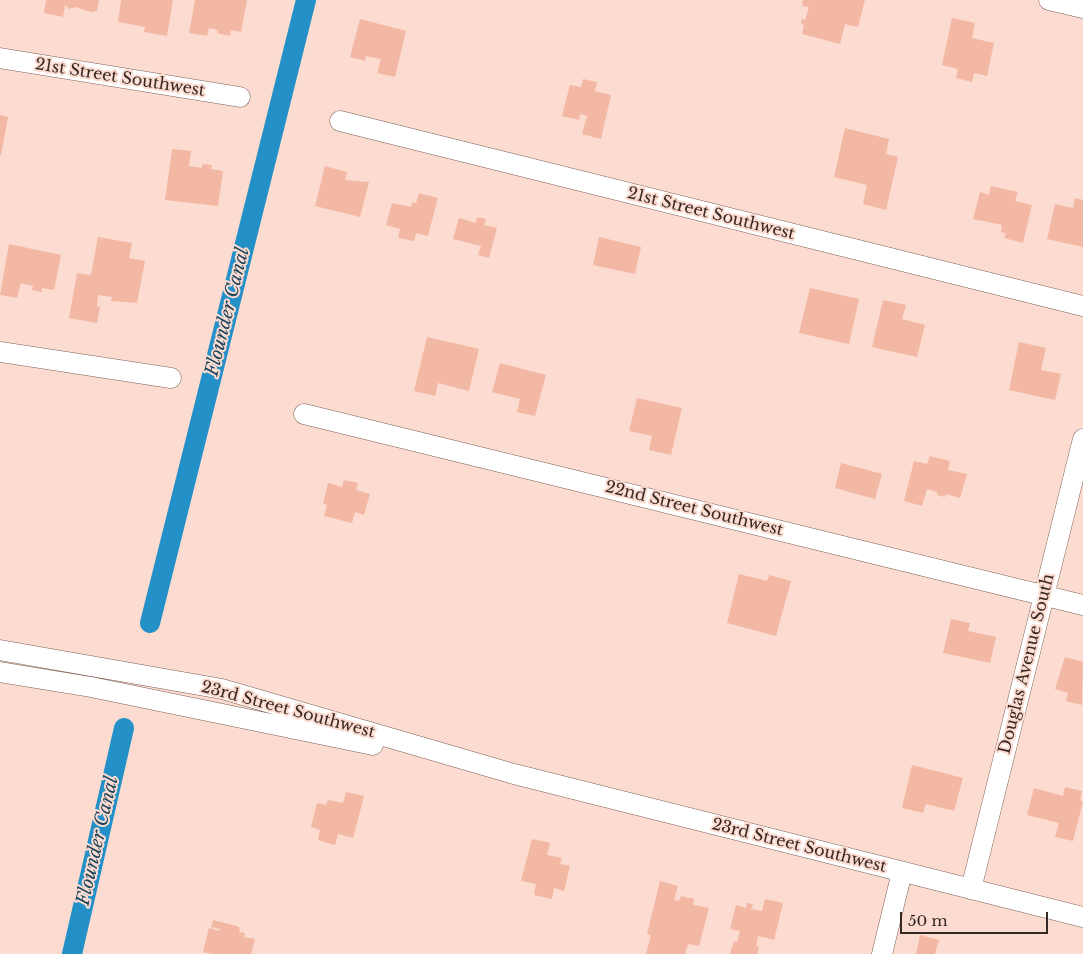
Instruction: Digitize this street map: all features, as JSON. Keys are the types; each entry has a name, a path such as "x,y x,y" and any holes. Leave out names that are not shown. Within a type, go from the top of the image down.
{"street":[{"path":"1049,0 1083,8"},
{"name":"21st Street Southwest","path":"0,58 240,97"},
{"name":"21st Street Southwest","path":"340,121 1083,306"},
{"path":"0,352 171,378"},
{"name":"22nd Street Southwest","path":"304,414 1083,605"},
{"name":"Douglas Avenue South","path":"971,889 1083,439"},
{"name":"23rd Street Southwest","path":"0,650 222,689 514,774 1083,917"},
{"name":"23rd Street Southwest","path":"0,672 91,687 514,774"},
{"path":"882,954 902,872"}],"building":[{"path":"46,0 99,0 97,11 91,12 76,7 69,9 65,5 63,17 44,13"},
{"path":"121,0 173,0 167,36 144,32 145,27 118,22"},
{"path":"195,0 247,0 241,32 231,30 230,36 217,33 218,30 209,28 207,36 189,33"},
{"path":"803,0 865,0 858,27 845,24 840,44 802,34 804,25 801,24 802,19 805,20 809,7 802,6"},
{"path":"952,18 975,23 972,38 994,43 987,76 974,73 972,82 956,78 958,69 942,65"},
{"path":"360,19 406,31 395,77 377,73 381,59 366,56 365,61 350,57"},
{"path":"583,79 597,82 595,91 611,95 601,139 582,134 587,116 580,114 579,120 562,116 570,85 581,87"},
{"path":"0,115 8,117 1,155 0,155"},
{"path":"845,128 889,139 886,154 898,157 886,210 863,204 867,185 834,177"},
{"path":"172,149 191,151 189,166 202,168 202,164 212,165 211,169 223,171 218,206 165,200"},
{"path":"325,166 347,172 345,180 369,182 360,217 315,206"},
{"path":"991,186 1018,192 1015,201 1032,205 1023,243 1004,238 1006,233 1001,232 1002,225 973,219 980,192 989,195"},
{"path":"419,193 438,198 428,236 416,233 414,241 398,238 400,229 386,225 392,203 411,207 412,202 416,203"},
{"path":"1075,198 1083,200 1083,247 1047,239 1055,204 1073,208"},
{"path":"477,217 486,219 484,225 497,228 489,258 478,255 481,246 453,239 459,218 476,223"},
{"path":"98,237 132,243 129,258 145,261 137,303 111,301 112,297 98,295 97,306 100,307 97,323 69,318 77,273 91,275"},
{"path":"599,237 641,247 635,274 593,265"},
{"path":"9,244 61,255 54,290 42,288 42,292 32,290 33,286 21,283 17,298 0,295"},
{"path":"810,288 859,299 849,344 799,333"},
{"path":"883,300 906,305 902,319 925,325 917,357 872,347"},
{"path":"427,337 479,349 469,391 438,383 435,396 414,391"},
{"path":"1019,342 1046,348 1041,370 1061,374 1055,400 1009,390"},
{"path":"500,363 546,375 535,416 517,412 520,399 492,392"},
{"path":"637,398 682,408 671,455 649,450 652,436 629,431"},
{"path":"930,456 950,461 948,470 967,474 960,498 946,494 945,497 937,495 937,492 927,489 922,506 904,501 914,461 927,464"},
{"path":"841,463 882,474 875,499 835,488"},
{"path":"344,480 358,483 356,490 370,494 364,515 355,512 352,523 324,516 327,505 323,504 328,483 342,487"},
{"path":"739,574 767,581 769,575 791,581 776,636 727,623"},
{"path":"951,619 970,623 968,631 996,637 990,663 943,653"},
{"path":"1065,657 1083,662 1082,705 1066,701 1068,693 1055,689"},
{"path":"912,765 963,778 954,811 926,804 923,813 902,808"},
{"path":"1065,787 1082,791 1080,800 1083,802 1073,841 1055,837 1059,823 1027,815 1034,788 1063,796"},
{"path":"346,792 364,796 353,838 338,834 335,845 318,840 320,830 311,827 317,803 326,805 328,800 343,803"},
{"path":"532,839 550,843 547,855 562,858 560,864 570,866 564,891 554,888 552,899 534,895 536,884 521,881"},
{"path":"660,881 678,886 674,900 679,901 681,896 694,899 693,905 709,908 699,946 688,944 685,954 646,954 651,935 647,934"},
{"path":"765,899 783,903 774,940 758,936 756,946 759,947 757,954 730,954 734,941 737,942 740,931 730,929 736,905 746,908 747,903 753,904 751,909 762,911"},
{"path":"213,920 237,926 240,928 239,932 245,933 244,937 255,939 251,954 212,954 203,952 209,928 219,931 220,929 211,927"},
{"path":"920,935 939,940 935,954 916,954"}],"waterway":[{"name":"Flounder Canal","path":"150,623 306,0"},
{"name":"Flounder Canal","path":"72,954 124,728"}]}
